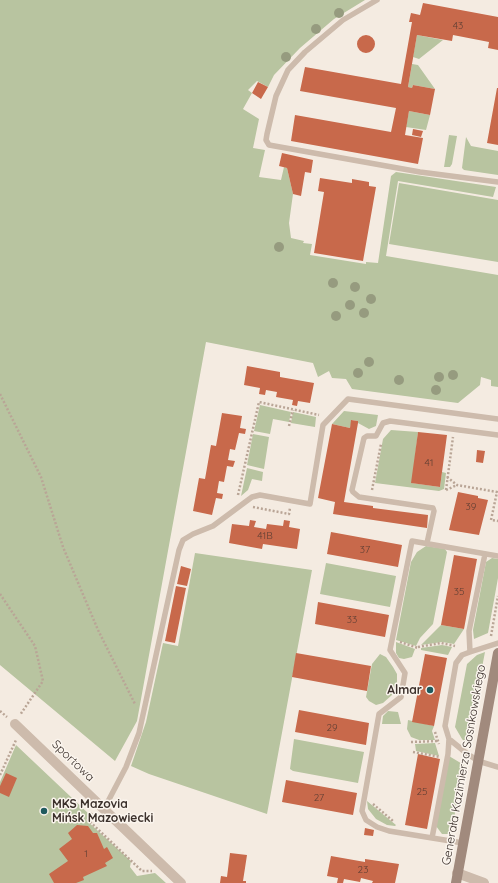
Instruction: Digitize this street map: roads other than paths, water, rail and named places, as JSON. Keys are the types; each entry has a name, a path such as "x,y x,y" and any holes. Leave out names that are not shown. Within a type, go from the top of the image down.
{"street":[{"name":"Generała Kazimierza Sosnkowskiego","path":"457,878 498,653"},
{"name":"Sportowa","path":"19,724 181,883"},
{"path":"457,878 484,883"}],"lane":[{"path":"377,0 343,20 305,52 288,70 276,96 266,140 269,145 420,172 498,182"},
{"path":"104,809 126,767 139,733 180,547 183,540 193,534 213,526 249,498 260,495 310,504 323,425 348,399 498,419"},
{"path":"427,543 434,511 433,508 355,495 352,490 364,438 367,436 376,436 384,423 387,421 498,435"},
{"path":"463,843 388,831 376,827 363,815 365,797 379,714 401,697 405,672 390,650 412,541 498,556"},
{"path":"470,652 469,630 485,554"},
{"path":"432,838 448,754 449,739 445,726 456,663 462,655 498,643"},
{"path":"449,739 478,761 498,767"}],"place":[{"name":"Almar","path":"430,690"},
{"name":"MKS Mazovia Mińsk Mazowiecki","path":"44,811"}]}
